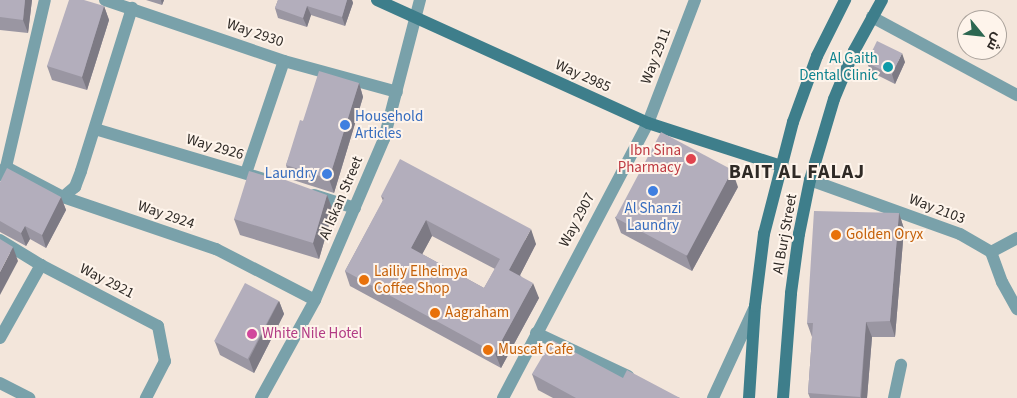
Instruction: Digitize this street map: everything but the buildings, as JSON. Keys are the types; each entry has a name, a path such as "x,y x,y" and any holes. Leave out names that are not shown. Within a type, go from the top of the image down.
{"main road":[{"name":"Way 2985","path":"377,0 648,123 781,166"},
{"name":"Al Burj Street","path":"749,398 755,306 764,234 793,122 817,56 845,0"},
{"name":"Al Burj Street","path":"783,398 794,274 799,234 810,180 834,99 854,51 882,0"}],"street":[{"path":"3,171 45,0"},
{"name":"Way 2930","path":"105,0 284,60 397,92"},
{"name":"Al Iskan Street","path":"261,398 314,300 384,139 414,17 420,0"},
{"name":"Way 2911","path":"648,123 695,0"},
{"path":"63,198 75,187 132,8"},
{"path":"872,17 1017,95"},
{"path":"246,173 284,60"},
{"name":"Way 2907","path":"503,398 648,123"},
{"name":"Way 2926","path":"95,129 273,182"},
{"name":"Way 2924","path":"3,171 63,198 216,249 314,300"},
{"name":"Way 2103","path":"810,180 960,234 991,252"},
{"path":"300,191 355,208"},
{"path":"1017,238 991,252 1002,282 1017,309"},
{"name":"Way 2921","path":"0,240 41,265 158,326 166,361 146,398"},
{"path":"0,338 41,265"},
{"path":"713,398 755,306"},
{"path":"536,333 628,376"},
{"path":"894,398 901,364"},
{"path":"0,383 29,398"}],"place":[{"name":"Al Gaith Dental Clinic","path":"888,67"},
{"name":"Household Articles","path":"345,125"},
{"name":"Ibn Sina Pharmacy","path":"691,159"},
{"name":"Laundry","path":"327,174"},
{"name":"Al Shanzi Laundry","path":"653,191"},
{"name":"Golden Oryx","path":"836,235"},
{"name":"Lailiy Elhelmya Coffee Shop","path":"364,280"},
{"name":"Aagraham","path":"435,313"},
{"name":"White Nile Hotel","path":"252,334"},
{"name":"Muscat Cafe","path":"488,350"}],"district":[{"name":"BAIT AL FALAJ","path":"797,172"}]}
